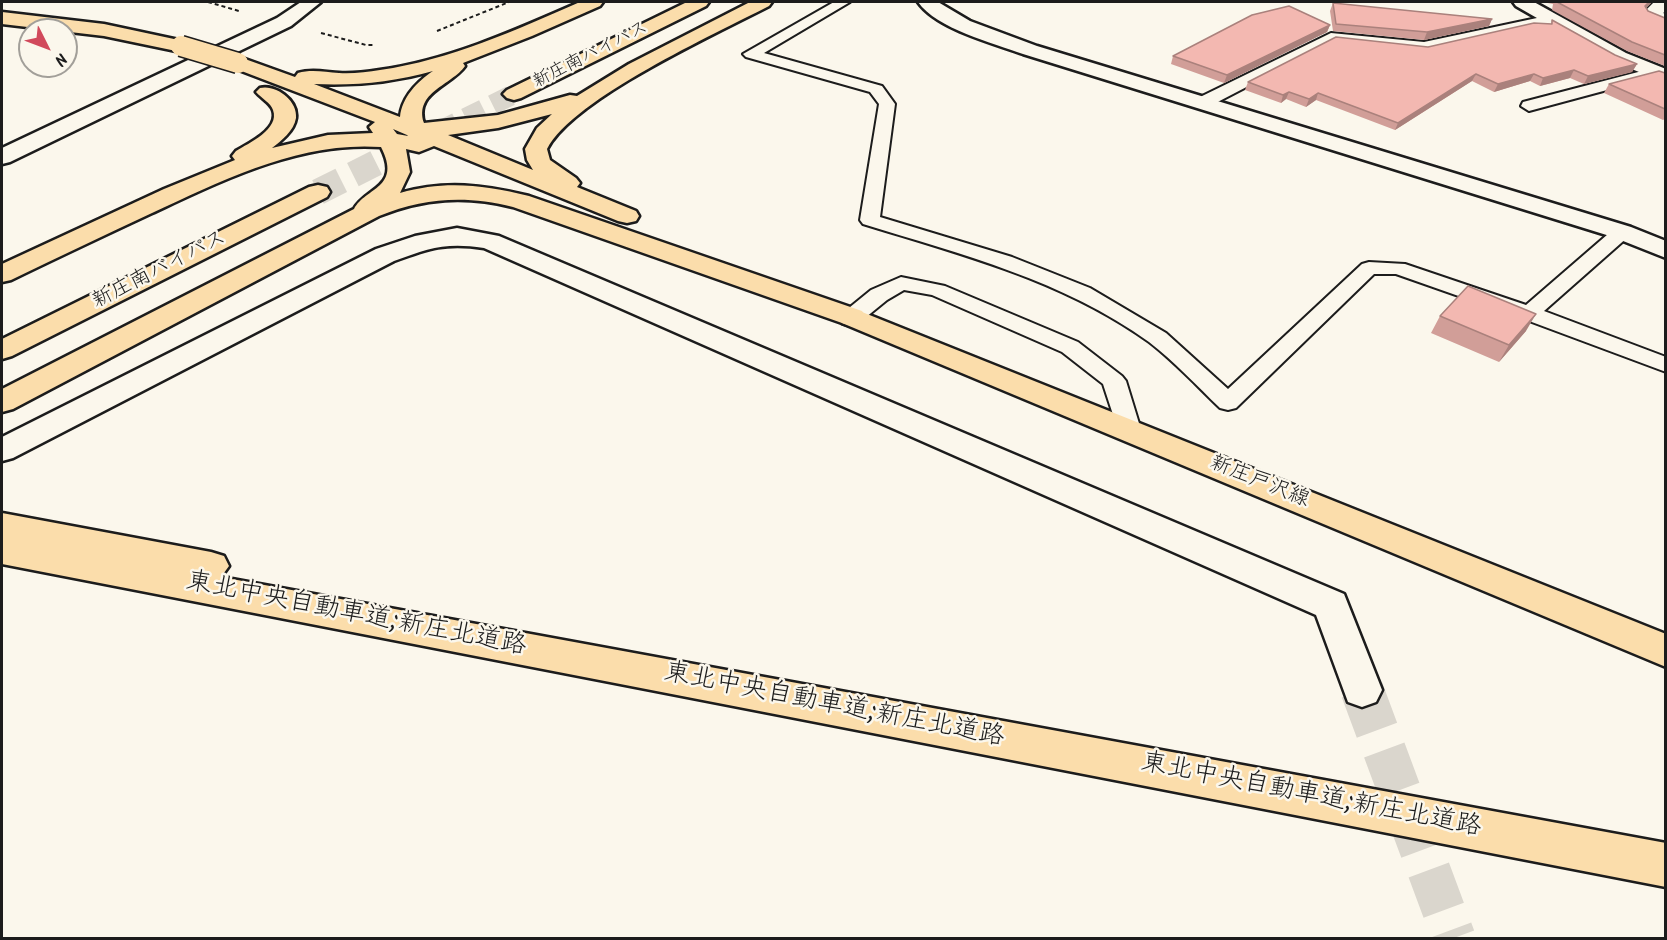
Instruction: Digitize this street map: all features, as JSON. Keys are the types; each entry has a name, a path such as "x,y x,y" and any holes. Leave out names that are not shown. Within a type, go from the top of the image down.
{"main road":[{"path":"470,175 421,138 410,118 418,95 428,85 459,64 594,2"},
{"name":"新庄南バイパス","path":"514,94 700,2"},
{"path":"78,39 160,56 217,73 327,116 385,133 421,138 465,127 519,118 571,101 763,2"},
{"path":"2,18 104,30 181,46 238,63 350,104 421,138 495,162 608,208 852,317"},
{"path":"238,63 315,78 380,77 444,62 558,18"},
{"path":"2,28 18,30"},
{"path":"608,208 553,174 540,163 535,151 537,141 558,119 641,66"},
{"path":"133,213 242,157 274,135 282,126 286,116 285,108 281,101 267,92"},
{"path":"350,104 385,133 470,175 586,223"},
{"path":"2,274 216,175 279,153 329,141 385,133"},
{"path":"2,402 322,234 370,206 394,183 400,160 385,133"},
{"name":"新庄南バイパス","path":"2,350 318,192"},
{"path":"322,234 391,202 414,195 436,192 479,192 501,196 586,223 852,317"},
{"name":"新庄戸沢線","path":"852,317 1665,651"},
{"path":"2,526 404,603 567,656"},
{"name":"東北中央自動車道;新庄北道路","path":"2,550 1665,865"}],"street":[{"path":"2,157 284,22 312,2"},
{"path":"927,2 942,14 974,30 1030,50 1622,232 1665,250"},
{"path":"1522,2 1619,57 1661,75"},
{"path":"1664,2 1651,14 1665,21"},
{"path":"2,450 385,255 424,241 457,236 490,241 1331,605 1362,690"}],"lane":[{"path":"843,2 751,54 876,89 887,104 870,220 1005,261 1083,292 1158,338 1228,402 1369,268 1398,268 1528,313 1665,366"},
{"path":"1202,103 1331,37 1424,47 1551,19"},
{"path":"1529,106 1661,75"},
{"path":"1528,313 1622,232"},
{"path":"852,317 879,294 901,283 938,290 1070,346 1114,381 1129,430"}],"path":[{"path":"431,33 509,2"},
{"path":"284,22 366,45 383,45"}],"building":[{"path":"1557,2 1649,2 1645,6 1648,11 1665,18 1665,55 1632,42"},
{"path":"1333,3 1492,19 1427,32 1336,24"},
{"path":"1289,6 1330,25 1227,75 1173,56 1252,15"},
{"path":"1552,20 1615,55 1637,64 1588,76 1574,70 1543,78 1534,74 1498,84 1476,74 1398,123 1318,93 1309,99 1289,92 1283,95 1248,82 1336,37 1428,47 1534,23 1552,24"},
{"path":"1659,71 1665,73 1665,109 1609,84"},
{"path":"1468,286 1536,314 1509,345 1440,316"}],"tunnel":[{"path":"385,158 514,94"},
{"path":"318,192 388,157"},
{"path":"1362,690 1454,938"}]}
